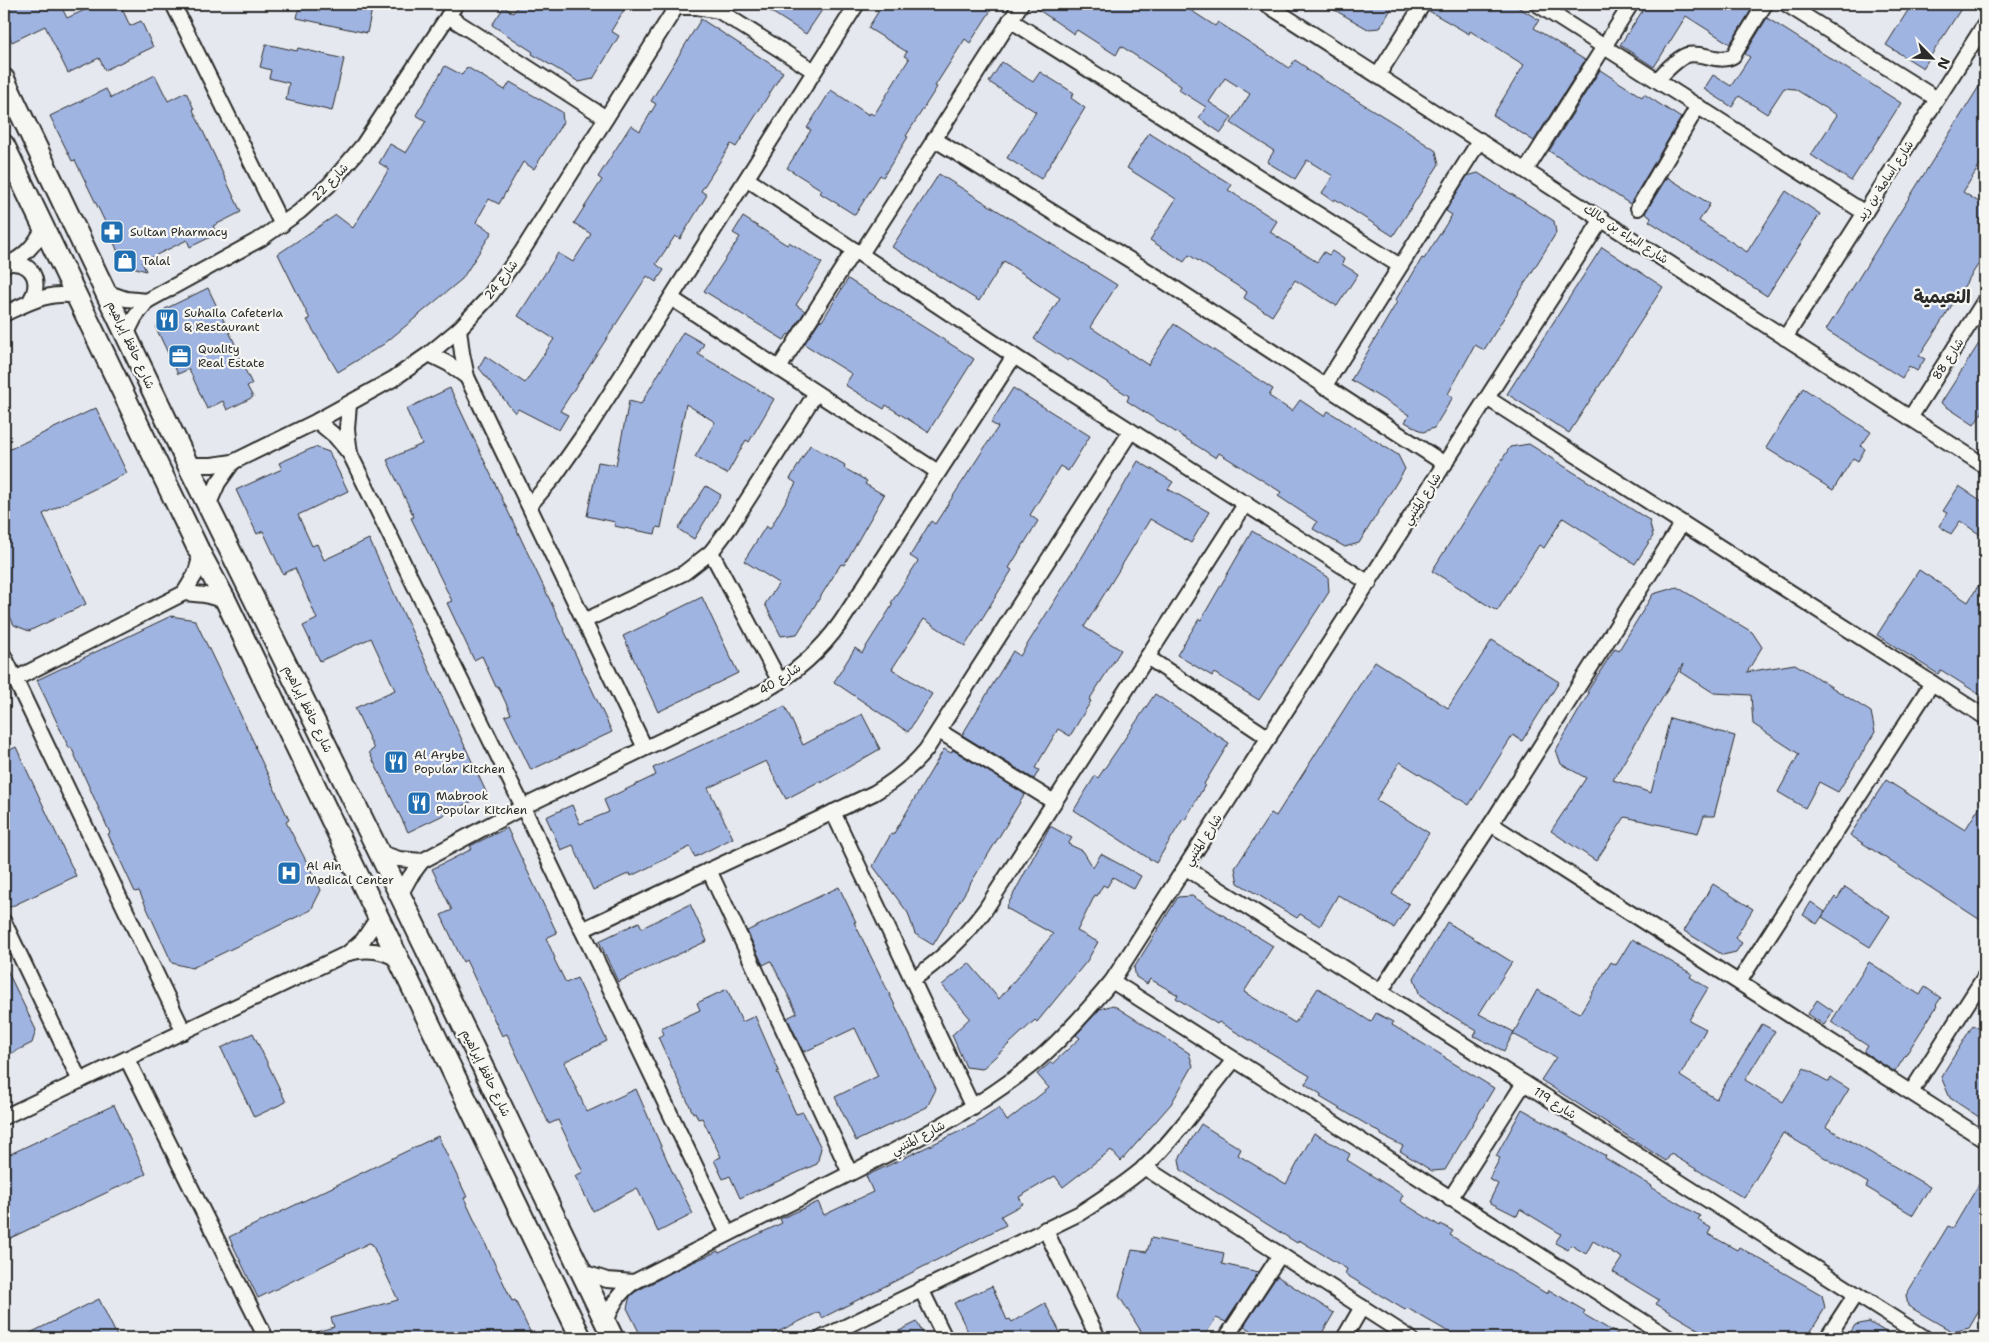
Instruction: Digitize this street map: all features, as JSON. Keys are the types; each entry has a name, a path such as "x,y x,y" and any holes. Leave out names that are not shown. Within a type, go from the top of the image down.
{"street":[{"path":"173,4 282,225"},
{"name":"شارع 22","path":"126,335 135,317 147,301 254,243 282,225 316,198 353,159 456,4"},
{"path":"530,505 554,478 576,446 857,4"},
{"path":"778,368 934,139 1021,4"},
{"name":"شارع البراء بن مالك","path":"1266,4 1985,466"},
{"path":"1378,75 1423,4"},
{"path":"1537,4 1865,213"},
{"path":"1526,170 1631,4"},
{"path":"1657,80 1680,60 1689,55 1724,59 1733,56 1765,4"},
{"path":"1786,4 1937,99"},
{"path":"676,6 717,8 814,71"},
{"name":"شارع 24","path":"188,465 212,466 233,462 317,421 393,379 429,354 459,329 488,298 521,253 676,6"},
{"path":"448,16 606,118"},
{"path":"1010,20 1400,266"},
{"name":"شارع أسامة بن زيد","path":"1785,338 1985,24"},
{"name":"شارع حافظ إبراهيم","path":"4,79 188,465 400,895 609,1331"},
{"path":"1638,208 1698,106"},
{"path":"934,139 1153,274 1445,464"},
{"path":"1324,386 1480,140"},
{"path":"4,145 201,555 226,601 402,962 582,1338"},
{"path":"746,179 1014,356 1369,583"},
{"name":"شارع المتنبي","path":"609,1331 612,1305 618,1296 634,1282 912,1142 972,1108 1035,1062 1064,1036 1112,982 1602,219"},
{"path":"8,264 31,248 44,227"},
{"path":"8,264 26,266 34,276 36,289 30,301"},
{"path":"106,292 126,299 147,301"},
{"path":"4,314 30,301 57,295 76,296"},
{"path":"671,298 938,472"},
{"name":"شارع 88","path":"1910,418 1985,300"},
{"path":"459,329 467,377 645,748"},
{"path":"429,354 449,364 467,377"},
{"name":"شارع 40","path":"400,895 422,861 523,807 745,701 780,682 807,662 831,636 1014,356"},
{"path":"584,621 684,573 711,552 730,527 816,393"},
{"path":"1487,398 1985,717"},
{"path":"349,404 347,429 350,454"},
{"path":"317,421 335,436 350,454 523,807 728,1234"},
{"path":"582,930 874,793 894,782 912,768 939,731 1131,431"},
{"name":"شارع 24","path":"208,506 218,483 233,462"},
{"path":"912,980 933,966 970,930 1246,503"},
{"path":"1380,992 1491,824 1682,523"},
{"path":"711,552 780,682"},
{"path":"15,679 184,593 195,575 201,555"},
{"path":"184,593 226,601"},
{"path":"4,656 184,1032"},
{"path":"1147,658 1268,738"},
{"path":"1739,982 1932,683"},
{"path":"939,731 1054,802"},
{"path":"833,812 972,1108"},
{"path":"1491,824 1985,1140"},
{"path":"378,852 400,859 422,861"},
{"name":"شارع 119","path":"1186,868 1925,1338"},
{"path":"709,870 850,1173"},
{"path":"4,1117 348,953 363,940 379,916"},
{"path":"4,922 80,1081"},
{"path":"348,953 368,950 378,951 402,962"},
{"path":"1911,1092 1985,976"},
{"path":"1112,982 1668,1338"},
{"path":"126,1059 266,1338"},
{"path":"822,1338 1080,1212 1114,1192 1164,1147 1234,1060"},
{"path":"1450,1199 1524,1083"},
{"path":"1144,1167 1410,1338"},
{"path":"1045,1229 1098,1338"},
{"path":"1226,1338 1280,1255"},
{"path":"582,1272 607,1280 634,1282"},
{"path":"921,1289 945,1338"},
{"path":"1827,1338 1855,1294"},
{"path":"1344,1338 1362,1307"}],"building":[{"path":"4,4 60,4 67,18 98,4 120,4 130,26 141,21 153,47 105,70 99,58 68,73 45,26 12,42 4,25"},
{"path":"300,4 373,4 367,33 297,18"},
{"path":"519,4 628,4 611,31 619,36 593,79 579,82 532,54 533,52 492,25 504,7 513,13"},
{"path":"759,4 826,4 806,34"},
{"path":"883,4 995,4 970,43 965,39 935,86 937,87 883,177 880,175 855,215 820,193 822,190 787,168 811,130 807,128 831,90 869,115 870,113 874,115 909,59 904,56 907,52 868,28"},
{"path":"1030,4 1181,4 1215,26 1218,22 1289,68 1295,60 1306,69 1436,151 1439,164 1393,236 1335,199 1334,201 1322,193 1333,176 1307,160 1295,179 1267,162 1274,151 1231,123 1250,94 1225,78 1209,102 1232,117 1221,133 1199,118 1206,107 1179,90 1181,86 1121,46 1116,55 1077,30 1074,34"},
{"path":"1324,4 1394,4 1380,28 1368,29"},
{"path":"1432,4 1513,4 1539,20 1534,28 1585,60 1534,141 1493,115 1524,65 1470,31 1469,34 1429,11"},
{"path":"1647,4 1755,4 1730,44 1686,16 1654,67 1620,45"},
{"path":"1912,4 1964,4 1923,68 1886,45"},
{"path":"1767,18 1901,103 1851,181 1811,155 1837,115 1795,89 1784,88 1767,114 1739,96 1732,107 1704,89 1713,75 1731,86 1750,57 1745,54"},
{"path":"701,19 783,72 736,147 731,144 701,191 707,195 680,239 675,236 656,264 664,270 656,282 647,276 560,411 568,415 559,430 518,409 515,413 479,368 485,356 525,383 554,339 518,316 558,253 573,262 591,234 574,223 602,180 598,177 631,125 640,131 656,104 651,101"},
{"path":"266,44 297,51 298,48 344,59 332,111 286,100 289,83 269,78 271,70 260,67"},
{"path":"1002,62 1033,82 1040,72 1074,93 1071,98 1085,108 1041,179 1007,158 1036,112 989,82"},
{"path":"445,66 462,75 467,67 505,90 510,82 562,112 563,122 534,169 523,162 499,204 489,199 476,222 492,232 462,279 384,344 338,372 307,320 310,319 278,254 336,215 353,228 389,169 379,163 390,144 406,153 426,121 416,115"},
{"path":"1600,70 1642,97 1644,94 1681,118 1630,204 1549,151"},
{"path":"155,75 168,101 186,92 241,212 213,226 217,234 190,247 187,240 142,262 146,271 123,264 75,160 72,161 50,116 106,89 111,98"},
{"path":"1985,77 1985,157 1963,192 1985,206 1985,245 1979,255 1983,257 1919,356 1925,359 1917,371 1909,366 1902,378 1826,330"},
{"path":"1149,133 1232,185 1228,190 1277,221 1270,232 1317,262 1324,252 1329,255 1332,251 1344,259 1342,264 1358,274 1337,306 1295,280 1272,316 1244,298 1247,292 1189,255 1184,262 1150,240 1176,199 1127,168"},
{"path":"1478,173 1554,221 1556,233 1484,350 1475,345 1448,394 1453,397 1434,428 1423,432 1405,422 1409,415 1351,380 1397,302 1395,301 1407,281 1422,258 1424,259 1452,215 1446,211 1451,202 1467,176"},
{"path":"939,174 1117,285 1090,327 1148,365 1174,324 1273,389 1269,396 1292,411 1300,400 1324,416 1328,411 1398,455 1405,469 1359,543 1345,547 1313,529 1317,522 1278,496 1281,492 1219,453 1216,458 1127,401 1129,396 1034,339 1060,298 1004,261 979,301 892,247"},
{"path":"1667,177 1710,204 1699,221 1747,252 1786,191 1820,214 1767,296 1649,221 1651,218 1645,213"},
{"path":"743,217 787,245 789,242 822,263 796,305 805,311 790,335 788,334 784,340 704,291 740,237 733,233"},
{"path":"1602,247 1663,287 1569,433 1507,394"},
{"path":"848,279 974,359 928,432 886,405 884,409 845,385 852,374 804,344 820,320 822,321"},
{"path":"208,288 252,384 247,386 253,397 227,410 223,401 207,409 189,369 178,374 156,328 165,309"},
{"path":"683,332 704,344 698,354 774,399 749,442 746,440 727,474 695,457 715,422 686,404 661,528 657,527 655,534 614,526 615,522 587,516 598,462 616,465 629,401 641,404"},
{"path":"1985,334 1985,408 1974,425 1941,403"},
{"path":"450,388 612,732 531,770 505,716 511,714 498,686 496,687 482,656 474,660 447,603 452,601 411,518 414,517 387,460 422,444 406,409"},
{"path":"1013,388 1090,436 1068,471 1060,466 1030,515 1038,521 1009,568 1012,570 965,646 924,619 892,669 932,694 908,732 834,682 855,648 862,653 893,604 891,603 918,561 910,556 931,521 935,524 998,427 991,423"},
{"path":"1803,388 1871,432 1861,446 1865,449 1858,461 1853,458 1833,490 1766,448"},
{"path":"96,408 127,473 43,514 86,604 29,631 14,625 4,604 4,452"},
{"path":"1529,444 1649,520 1653,536 1635,564 1563,518 1544,548 1539,545 1497,611 1432,571 1510,447"},
{"path":"810,445 845,465 844,468 867,481 865,484 884,495 844,565 841,564 797,634 781,636 765,604 779,583 744,561 766,526 770,529 796,483 790,479"},
{"path":"315,447 329,452 348,491 298,515 312,546 317,544 324,560 369,539 487,794 408,832 369,752 374,749 355,708 395,690 371,638 320,661 303,626 317,619 295,568 283,574 263,531 257,534 236,490 282,469 279,463"},
{"path":"1138,461 1173,482 1168,489 1209,512 1191,543 1150,519 1084,627 1121,650 1089,700 1091,701 1070,736 1058,729 1035,768 1039,770 1034,779 962,735 1013,651 1020,656 1084,554"},
{"path":"706,486 721,495 694,539 678,529"},
{"path":"1959,486 1985,503 1985,538 1960,521 1951,534 1939,526 1947,513 1943,511"},
{"path":"1252,531 1328,577 1329,592 1259,700 1214,673 1212,676 1177,655 1199,619 1201,620"},
{"path":"1919,570 1968,602 1985,575 1985,698 1941,670 1938,674 1877,635"},
{"path":"1677,587 1752,632 1762,647 1747,672 1795,664 1871,712 1875,732 1838,792 1819,782 1805,808 1778,792 1799,754 1753,724 1751,695 1714,693 1681,672 1683,664 1613,780 1651,793 1670,718 1735,736 1714,816 1704,816 1698,833 1625,817 1596,861 1551,831 1586,778 1561,764 1556,750 1589,693 1587,692 1615,648 1619,650 1653,594"},
{"path":"702,597 738,673 658,712 623,636"},
{"path":"171,616 195,620 289,820 286,822 321,890 311,910 192,968 172,963 139,891 135,892 71,747 69,748 37,680"},
{"path":"1492,640 1559,682 1522,741 1513,735 1469,805 1400,762 1376,800 1429,833 1392,894 1409,904 1394,928 1338,895 1320,926 1300,914 1297,918 1238,883 1235,868 1271,813 1276,816 1375,661 1448,708"},
{"path":"1155,694 1229,743 1185,820 1183,819 1156,863 1074,810 1095,776 1098,778"},
{"path":"785,706 803,745 862,714 880,749 821,783 820,781 786,799 766,761 708,788 733,838 695,857 690,847 631,876 630,873 593,890 573,845 561,850 546,817 572,805 580,824 609,812 604,800 656,775 653,768"},
{"path":"16,747 76,876 8,908 4,900 4,753"},
{"path":"944,749 951,753 953,750 1025,794 933,945 915,934 908,913 873,866"},
{"path":"1886,780 1965,830 1985,798 1985,923 1850,835"},
{"path":"1050,826 1072,838 1068,844 1083,851 1093,867 1101,854 1141,876 1134,889 1113,877 1107,887 1103,885 1097,896 1095,895 1077,931 1098,942 1087,961 1037,1022 1035,1020 982,1069 966,1067 952,1035 970,1018 942,985 969,963 999,999 1053,934 1006,908"},
{"path":"507,828 557,933 546,938 554,959 566,983 577,978 607,1041 564,1062 587,1112 636,1089 693,1214 658,1232 637,1188 593,1211 575,1176 583,1172 558,1120 549,1124 507,1034 502,1036 466,960 463,962 441,915 452,910 432,869 472,849 470,846"},
{"path":"1713,884 1753,909 1735,938 1742,943 1736,952 1723,955 1684,931"},
{"path":"839,887 856,922 854,922 936,1089 927,1107 856,1141 835,1097 878,1076 855,1028 804,1052 787,1018 797,1013 771,961 763,965 747,931"},
{"path":"1845,887 1890,916 1870,947 1822,917 1835,897 1837,899"},
{"path":"1192,896 1273,946 1244,992 1295,1023 1318,988 1371,1022 1376,1013 1393,1022 1392,1025 1494,1088 1445,1170 1432,1171 1400,1151 1403,1146 1381,1135 1381,1133 1320,1097 1322,1095 1305,1084 1310,1076 1219,1022 1217,1024 1176,998 1178,995 1150,979 1147,984 1136,977 1134,968 1178,897"},
{"path":"1811,902 1825,912 1817,924 1803,915"},
{"path":"690,904 707,941 618,982 599,941 639,922 642,928"},
{"path":"1447,922 1512,962 1479,1014 1514,1032 1504,1051 1474,1036 1477,1031 1420,996 1414,978"},
{"path":"1632,939 1692,974 1690,977 1708,988 1689,1020 1706,1029 1680,1076 1716,1099 1762,1024 1775,1031 1745,1080 1783,1102 1804,1068 1829,1082 1831,1078 1849,1089 1826,1127 1930,1187 1913,1215 1866,1187 1868,1183 1783,1133 1744,1198 1671,1154 1666,1161 1541,1080 1556,1057 1513,1034 1537,990 1580,1013 1611,962 1616,965"},
{"path":"1869,962 1920,995 1925,987 1941,998 1895,1072 1864,1052 1868,1046 1831,1022"},
{"path":"4,964 36,1030 32,1043 4,1057"},
{"path":"727,989 742,1022 755,1016 796,1114 803,1112 821,1148 817,1164 740,1198 730,1176 723,1179 714,1160 721,1157 702,1118 698,1119 695,1112 693,1113 658,1037 664,1034 661,1028 700,1010 697,1003"},
{"path":"1817,1000 1833,1011 1824,1025 1808,1014"},
{"path":"1113,1005 1189,1053 1193,1066 1171,1104 1121,1161 1111,1150 1063,1187 1055,1176 1019,1197 1023,1204 1001,1216 1006,1225 822,1318 819,1312 765,1338 642,1338 627,1308 630,1296 635,1292 680,1268 718,1251 719,1253 782,1223 780,1219 818,1202 824,1215 873,1192 866,1176 975,1124 999,1108 1007,1121 1049,1088 1037,1074 1051,1062 1052,1064 1080,1038 1076,1035 1100,1009"},
{"path":"1973,1025 1985,1032 1985,1121 1950,1098 1941,1077"},
{"path":"253,1033 286,1102 254,1117 221,1048"},
{"path":"114,1105 146,1174 4,1241 4,1157"},
{"path":"1522,1109 1606,1156 1605,1158 1700,1216 1698,1220 1711,1228 1708,1234 1737,1250 1739,1247 1822,1295 1825,1308 1807,1338 1713,1338 1656,1304 1659,1300 1613,1272 1622,1258 1593,1241 1586,1254 1571,1245 1568,1250 1555,1243 1561,1234 1520,1209 1517,1216 1489,1202 1498,1184 1489,1179 1500,1158 1496,1156"},
{"path":"1201,1124 1241,1149 1238,1155 1286,1184 1314,1133 1350,1154 1347,1160 1403,1195 1400,1201 1440,1226 1441,1224 1453,1231 1450,1235 1547,1294 1549,1290 1585,1311 1583,1314 1624,1338 1459,1338 1407,1308 1405,1310 1345,1274 1347,1269 1299,1240 1297,1243 1181,1170 1179,1159"},
{"path":"438,1136 467,1197 464,1198 512,1301 515,1300 533,1338 309,1338 309,1334 334,1327 331,1318 398,1300 372,1244 369,1243 258,1298 229,1237"},
{"path":"1985,1174 1985,1301 1969,1328 1953,1332 1908,1306 1906,1295 1948,1226 1953,1228"},
{"path":"1151,1238 1224,1253 1222,1264 1259,1272 1226,1322 1216,1318 1203,1338 1144,1336 1119,1296 1132,1250 1147,1252"},
{"path":"1277,1276 1334,1313 1319,1338 1264,1338 1244,1326"},
{"path":"992,1286 1007,1320 1010,1319 1012,1322 1045,1303 1063,1338 971,1338 954,1303"},
{"path":"99,1299 118,1338 20,1338"},
{"path":"917,1322 925,1338 885,1338"},
{"path":"1869,1322 1896,1338 1847,1338 1855,1325"}],"place":[{"name":"Sultan Pharmacy","path":"112,232"},
{"name":"Talal","path":"125,261"},
{"name":"Suhaila Cafeteria & Restaurant","path":"167,320"},
{"name":"Quality Real Estate","path":"180,356"},
{"name":"Al Arybe Popular Kitchen","path":"396,762"},
{"name":"Mabrook Popular Kitchen","path":"419,803"},
{"name":"Al Ain Medical Center","path":"289,873"}],"district":[{"name":"النعيمية","path":"1942,297"}]}
